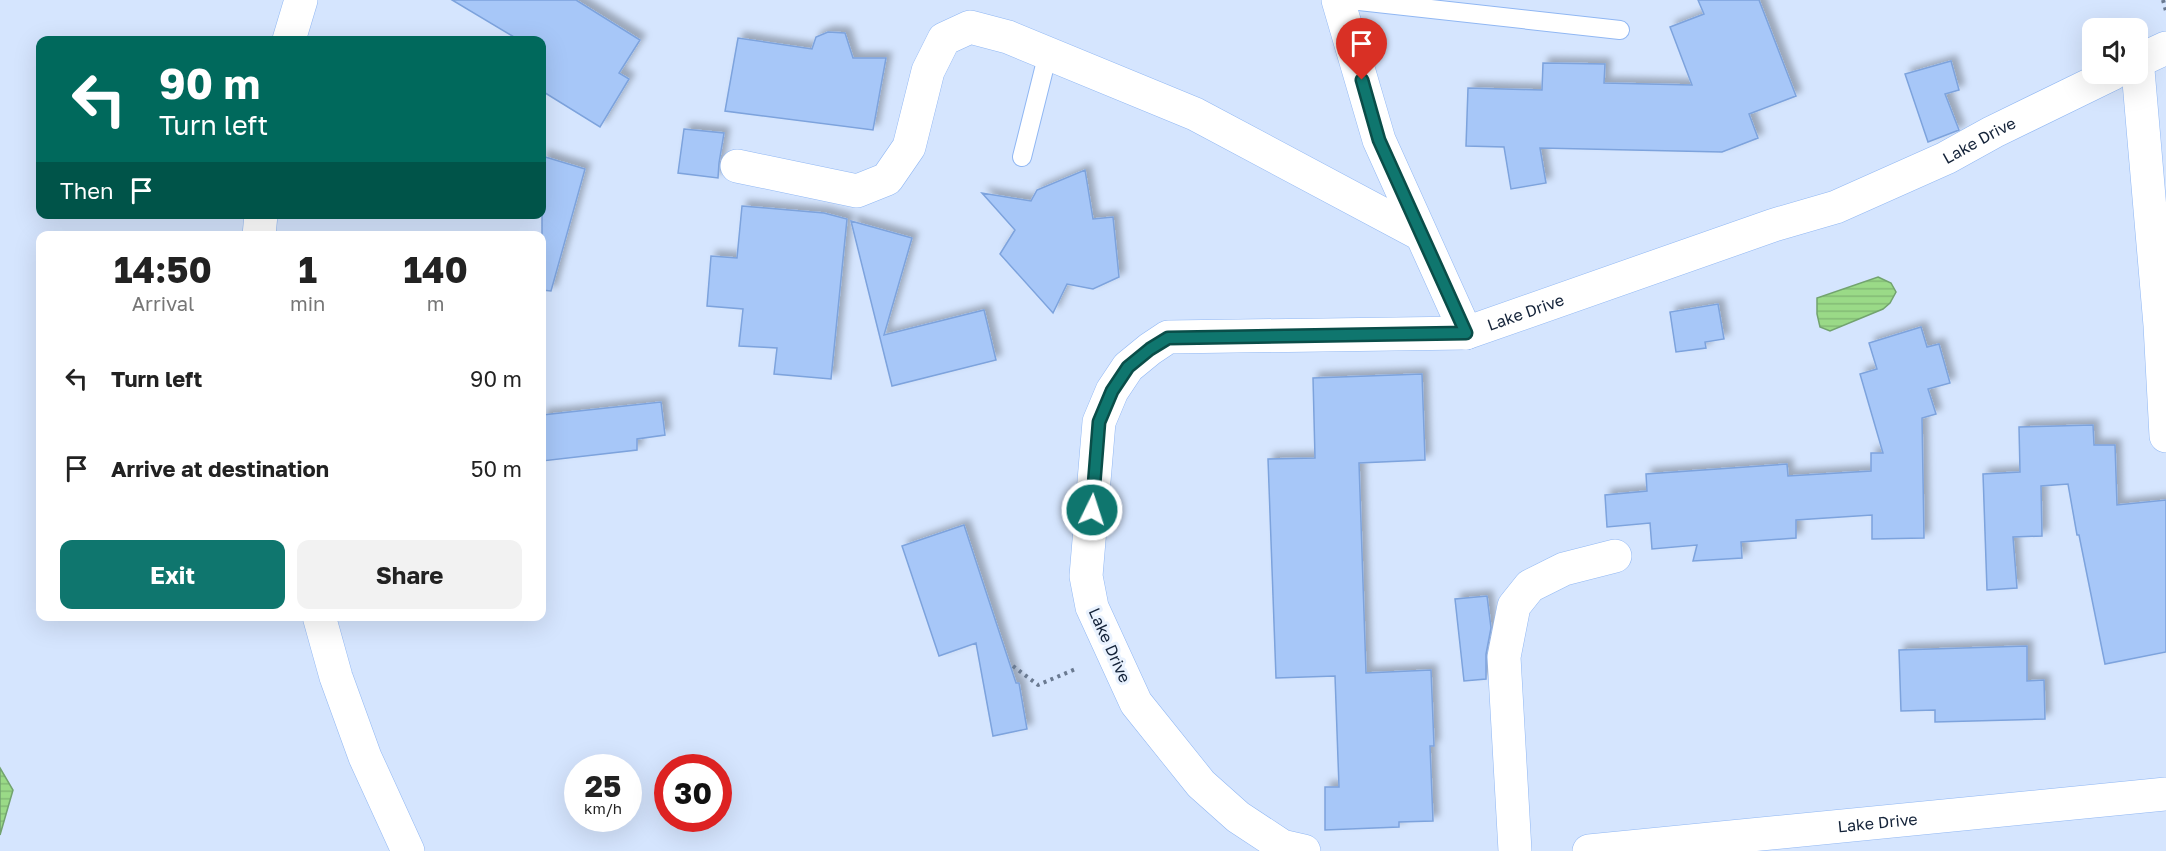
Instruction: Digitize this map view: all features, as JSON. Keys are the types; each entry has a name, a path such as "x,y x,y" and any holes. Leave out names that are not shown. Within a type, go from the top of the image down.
{"street":[{"path":"290,36 301,0"},
{"path":"1338,0 1379,140 1466,333"},
{"path":"737,166 857,191 887,179 909,147 928,71 944,39 970,27 1008,37 1195,114 1420,234"},
{"path":"2148,56 2166,48"},
{"name":"Lake Drive","path":"1304,851 1282,846 1238,817 1201,784 1136,703 1092,607 1086,576 1099,422 1112,391 1128,367 1168,338 1466,333 1774,225 1836,207 1946,158 1992,132 2091,84"},
{"path":"2139,84 2160,325 2166,436"},
{"path":"1515,851 1504,657 1514,606 1530,586 1564,569 1616,556"},
{"path":"321,621 336,677 365,757 408,851"},
{"name":"Lake Drive","path":"1589,851 2166,794"}],"lane":[{"path":"1350,0 1620,30"},
{"path":"1022,157 1048,53"}],"path":[{"path":"2163,0 2166,12"},
{"path":"1013,666 1038,685 1078,668 1108,641"}],"shaded area":[{"path":"1878,277 1891,283 1896,292 1890,303 1883,309 1830,331 1820,327 1817,298"},
{"path":"0,768 13,790 0,835"}],"building":[{"path":"452,0 576,0 640,40 619,73 629,79 600,127 546,93 546,36 512,36"},
{"path":"1698,0 1759,0 1796,96 1749,114 1758,138 1722,152 1540,148 1546,183 1511,189 1504,147 1466,146 1468,88 1542,90 1543,63 1605,64 1604,83 1692,85 1670,27 1704,14"},
{"path":"828,32 845,33 853,58 886,58 873,130 725,111 738,38 812,49 816,37"},
{"path":"1951,61 1959,90 1945,94 1959,130 1928,142 1905,74"},
{"path":"684,129 724,133 718,178 678,173"},
{"path":"546,157 585,169 551,291 546,290 546,231 542,231 542,219 546,219"},
{"path":"1085,170 1093,219 1113,217 1119,277 1093,289 1067,284 1053,313 1000,254 1015,230 982,193 1031,201 1037,190"},
{"path":"742,206 824,213 847,219 831,379 774,374 777,348 739,346 743,309 707,306 711,256 737,258"},
{"path":"851,221 912,238 884,335 984,310 996,360 892,386"},
{"path":"1718,304 1724,339 1705,342 1706,348 1676,352 1670,312"},
{"path":"1921,327 1927,347 1939,344 1950,383 1928,389 1936,414 1922,418 1924,538 1872,539 1872,515 1796,520 1796,538 1741,542 1742,558 1693,561 1697,545 1652,549 1650,523 1607,527 1605,495 1647,491 1646,474 1787,464 1788,476 1871,471 1871,453 1883,453 1860,374 1877,369 1869,343"},
{"path":"1422,374 1425,460 1359,463 1366,673 1431,670 1434,746 1430,746 1433,821 1399,822 1399,827 1325,830 1325,787 1339,787 1335,676 1276,678 1268,459 1315,458 1313,378"},
{"path":"661,402 665,435 637,439 637,450 546,461 546,415"},
{"path":"2093,425 2094,445 2115,445 2117,505 2166,500 2166,652 2105,664 2068,484 2041,486 2042,536 2013,537 2017,588 1987,590 1983,474 2020,472 2019,427"},
{"path":"964,525 1016,683 1019,683 1027,729 993,736 976,643 939,656 902,546"},
{"path":"1487,596 1491,628 1486,654 1486,679 1464,681 1455,599"},
{"path":"2027,646 2027,681 2044,680 2045,719 1935,722 1935,710 1901,711 1899,650"}],"route":[{"path":"1092,510 1099,422 1112,391 1128,367 1168,338 1466,333 1379,140 1362,80"}]}
